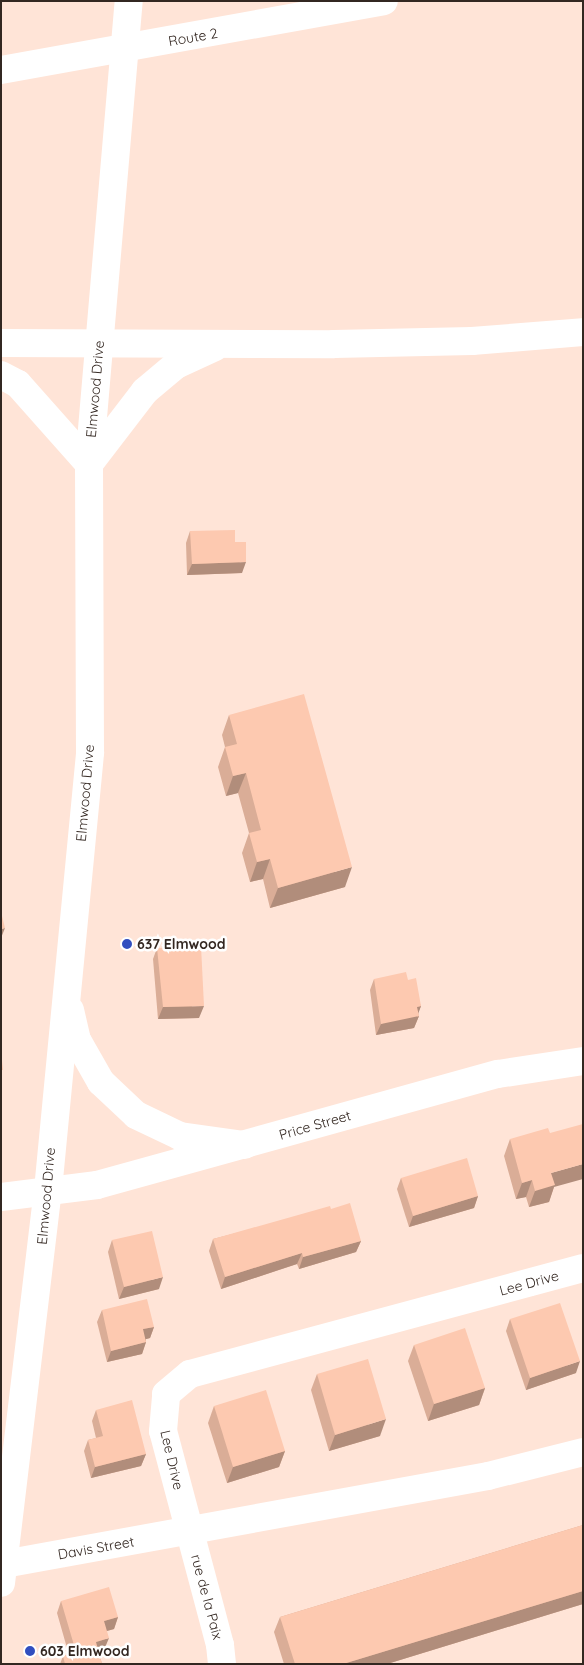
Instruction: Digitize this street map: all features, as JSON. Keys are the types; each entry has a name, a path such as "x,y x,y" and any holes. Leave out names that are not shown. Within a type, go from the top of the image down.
{"main road":[{"name":"Elmwood Drive","path":"2,1573 48,1190 90,752 89,464 129,1"},
{"name":"Route 2","path":"1,70 384,1"},
{"path":"1,343 222,344 472,341 583,332"},
{"path":"1,375 18,384 89,464 144,391 176,366 222,344"},
{"path":"66,992 77,1040 101,1082 136,1115 180,1136 244,1145"},
{"name":"Price Street","path":"1,1197 97,1185 498,1074 583,1061"},
{"name":"Lee Drive","path":"189,1532 163,1431 166,1394 190,1374 583,1268"},
{"path":"189,1532 488,1476 583,1452"},
{"name":"Davis Street","path":"2,1573 189,1532"},
{"name":"rue de la Paix","path":"189,1532 222,1664"}],"building":[{"path":"235,530 235,542 246,542 246,562 192,564 190,531"},
{"path":"304,694 352,867 278,888 270,859 257,862 249,833 261,830 246,773 233,776 225,747 237,744 229,715"},
{"path":"1,912 5,928 1,929"},
{"path":"201,946 204,1006 163,1007 157,948"},
{"path":"406,972 408,980 416,978 421,1006 417,1007 419,1016 381,1024 374,979"},
{"path":"1,1050 3,1070 1,1070"},
{"path":"583,1124 583,1164 551,1173 555,1185 535,1191 532,1180 522,1183 510,1139 548,1128 550,1133"},
{"path":"467,1158 478,1196 413,1216 401,1178"},
{"path":"350,1203 361,1241 303,1257 302,1253 225,1277 213,1239 330,1206 331,1209"},
{"path":"152,1231 163,1277 124,1287 112,1240"},
{"path":"147,1299 154,1327 143,1329 146,1342 111,1351 102,1310"},
{"path":"560,1303 580,1361 530,1378 510,1319"},
{"path":"465,1328 485,1388 434,1404 414,1345"},
{"path":"368,1359 386,1419 335,1435 317,1374"},
{"path":"266,1390 285,1451 233,1467 214,1406"},
{"path":"132,1400 146,1454 95,1467 88,1440 103,1436 96,1410"},
{"path":"583,1525 583,1591 343,1664 295,1664 280,1617"},
{"path":"109,1587 118,1617 104,1621 109,1638 96,1642 102,1664 65,1664 63,1656 76,1652 61,1601"}],"place":[{"name":"637 Elmwood","path":"127,944"},
{"name":"603 Elmwood","path":"30,1651"}]}
